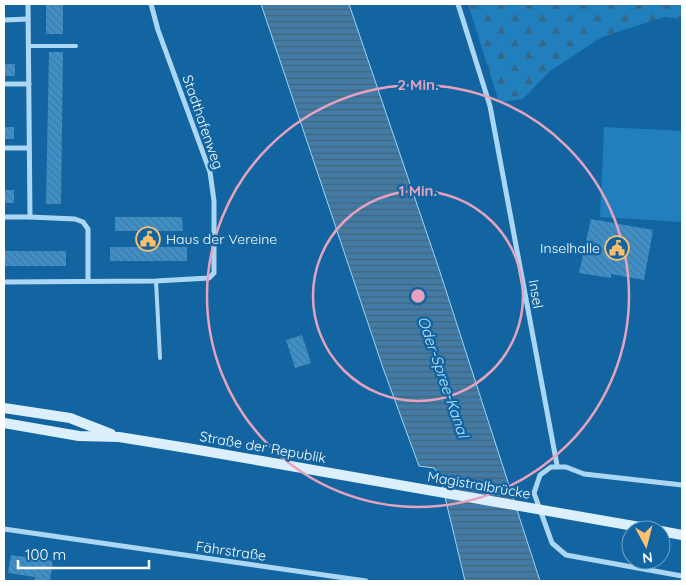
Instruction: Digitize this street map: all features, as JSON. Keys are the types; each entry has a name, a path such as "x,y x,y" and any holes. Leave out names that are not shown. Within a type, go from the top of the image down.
{"main road":[{"name":"Straße der Republik","path":"4,408 70,418 119,437"},
{"name":"Straße der Republik","path":"4,423 79,436 119,437 402,485"},
{"name":"Magistralbrücke","path":"402,485 621,523"}],"street":[{"path":"28,4 30,217"},
{"name":"Stadthafenweg","path":"4,282 156,281 209,278 214,273 214,201 210,172 158,30 151,4"},
{"name":"Insel","path":"458,4 490,106 557,465"},
{"path":"4,20 28,19"},
{"path":"4,84 29,84"},
{"path":"4,148 29,148"},
{"path":"4,217 75,219 83,222 88,229 88,281"},
{"path":"682,485 584,474 557,465 551,467 540,476 534,493 552,543 566,555 682,576"},
{"name":"Fährstraße","path":"4,529 366,581"}],"lane":[{"path":"28,46 76,46"},
{"path":"156,281 160,358"}],"green space":[{"path":"468,4 682,4 682,19 664,17 602,37 550,71 523,99 499,102"},
{"path":"604,127 682,131 682,222 600,217"}],"water":[{"name":"Oder-Spree-Kanal","path":"261,4 349,4 440,272 540,581 465,581 440,476 434,468 419,466 383,368"}],"building":[{"path":"46,4 63,4 63,34 46,34"},
{"path":"49,52 63,52 61,204 46,204"},
{"path":"4,64 15,64 15,76 4,76"},
{"path":"4,127 14,127 14,139 4,139"},
{"path":"4,190 14,190 14,203 4,203"},
{"path":"115,217 182,217 183,231 115,231"},
{"name":"Inselhalle","path":"591,219 653,230 644,280 611,274 611,278 579,273"},
{"path":"110,247 187,247 187,261 110,261"},
{"path":"4,251 66,251 66,266 4,266"},
{"path":"302,335 311,363 295,368 286,340"},
{"path":"11,555 53,561 50,581 35,581 35,577 8,573"}],"place":[{"name":"Haus der Vereine","path":"148,239"},
{"name":"Inselhalle","path":"617,248"}]}
